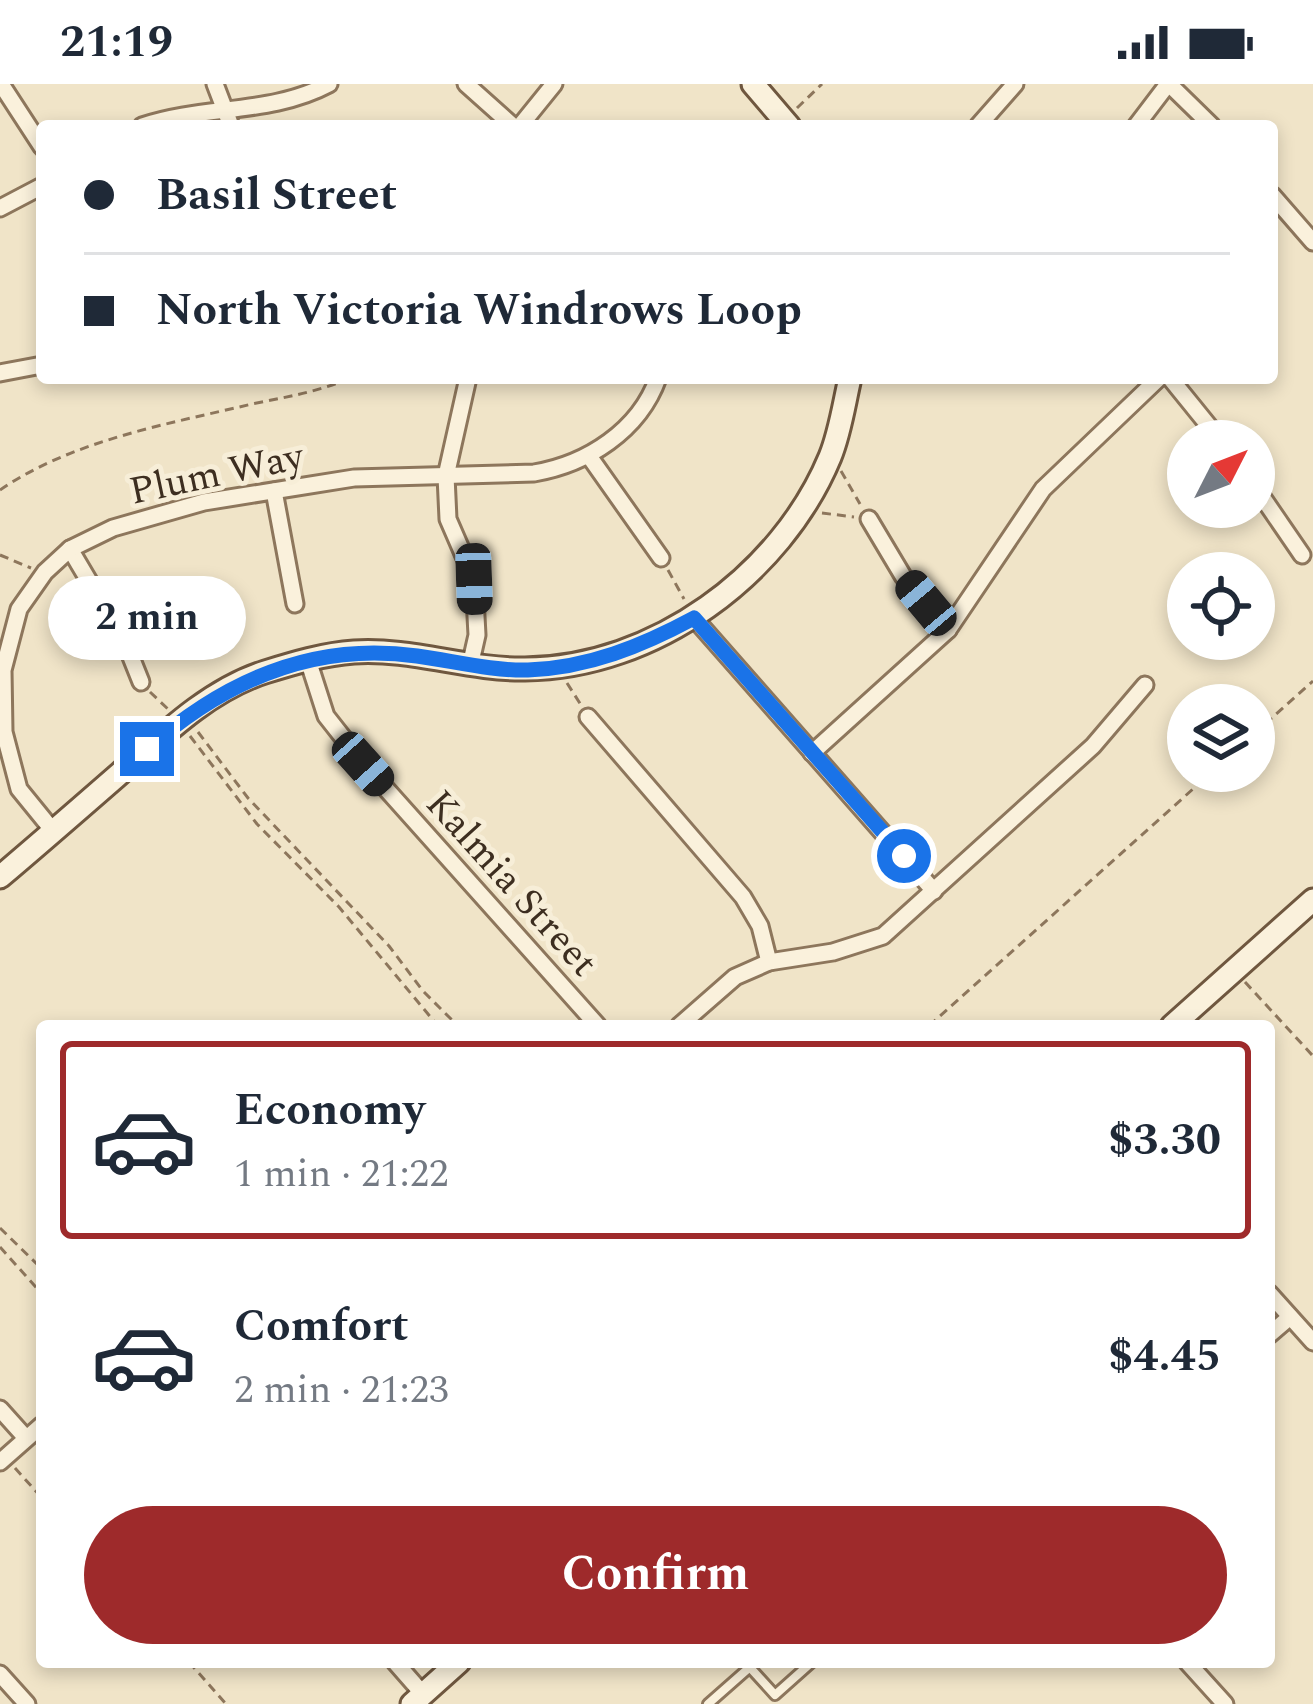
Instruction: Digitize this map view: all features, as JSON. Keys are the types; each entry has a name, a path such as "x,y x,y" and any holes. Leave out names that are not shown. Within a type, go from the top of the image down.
{"street":[{"path":"1,84 36,138"},
{"path":"215,84 228,118"},
{"path":"164,120 193,112 228,118 329,84"},
{"path":"466,84 509,120"},
{"path":"521,120 554,84"},
{"path":"753,84 784,120"},
{"path":"983,120 1015,84"},
{"path":"1141,120 1168,84 1206,120"},
{"path":"0,208 36,189"},
{"path":"1278,202 1313,242"},
{"path":"0,373 36,366"},
{"path":"467,384 446,476 448,518 474,579 477,635 470,666"},
{"name":"Plum Way","path":"54,832 20,789 4,732 3,670 19,609 45,572 70,549 134,521 204,502 354,478 535,473 563,468 589,457 616,437 638,413 655,384"},
{"path":"0,877 178,722 258,674 308,659 356,652 527,670 596,661 650,642 694,618 748,573 802,511 831,455 849,384"},
{"path":"812,753 948,630 1043,489 1153,384"},
{"path":"1175,384 1204,420"},
{"path":"589,457 661,558"},
{"path":"274,491 295,604"},
{"path":"1275,516 1301,555"},
{"path":"869,519 903,576 948,630"},
{"path":"70,549 125,642 141,682"},
{"path":"694,618 934,891"},
{"name":"Kalmia Street","path":"308,659 326,716 363,764 593,1020"},
{"path":"687,1020 735,977 770,962 832,952 883,936 1094,746 1144,685"},
{"path":"589,717 743,897 760,926 770,962"},
{"path":"1179,1020 1313,900"},
{"path":"1275,1300 1313,1342"},
{"path":"1275,1330 1290,1316"},
{"path":"0,1409 26,1438"},
{"path":"3,1460 36,1430"},
{"path":"398,1668 422,1701 454,1668"},
{"path":"1192,1668 1225,1704"},
{"path":"0,1674 27,1704"}],"lane":[{"path":"707,1704 744,1668"},
{"path":"752,1668 776,1695 805,1668"}],"path":[{"path":"790,120 822,84"},
{"path":"0,490 22,475 94,446 335,384"},
{"path":"831,455 869,519"},
{"path":"802,511 869,519"},
{"path":"0,555 30,569 38,561"},
{"path":"661,558 694,618"},
{"path":"557,666 589,717"},
{"path":"1275,715 1313,681"},
{"path":"141,682 166,706"},
{"path":"433,1020 339,907 257,824 188,733 195,728 248,798 389,946 452,1020"},
{"path":"936,1020 1190,792"},
{"path":"1234,970 1313,1056"},
{"path":"0,1228 36,1263"},
{"path":"0,1247 36,1287"},
{"path":"3,1460 36,1492"},
{"path":"194,1668 226,1704"}],"route":[{"path":"147,749 222,693 258,674 308,659 356,652 527,670 596,661 650,642 694,618 904,856"}]}
